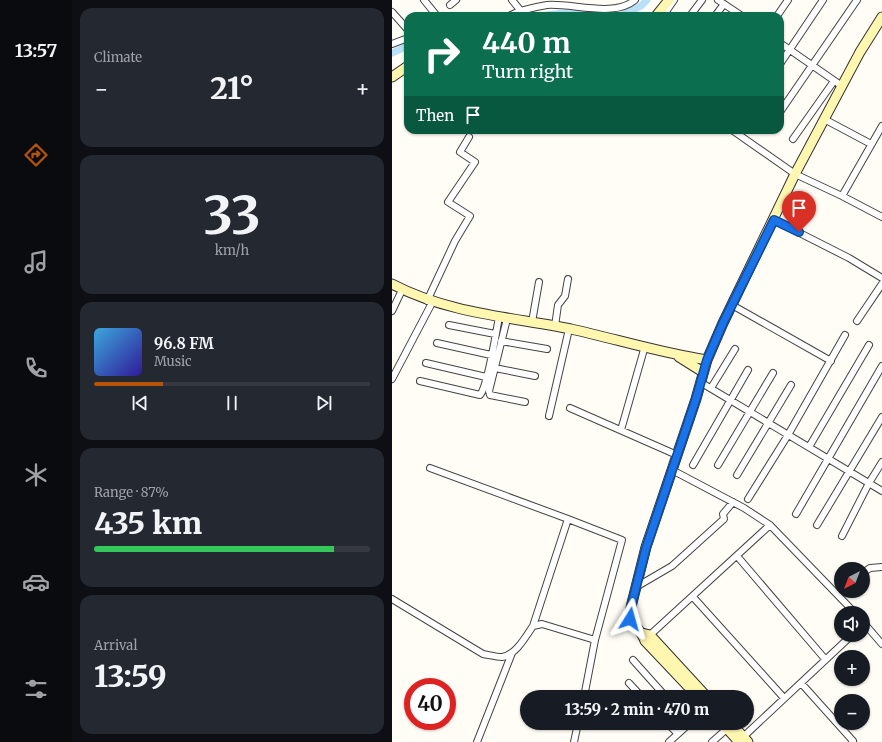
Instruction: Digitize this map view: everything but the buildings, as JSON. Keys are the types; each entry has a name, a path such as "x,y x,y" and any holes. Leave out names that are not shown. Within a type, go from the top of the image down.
{"street":[{"path":"424,0 434,12"},
{"path":"450,5 456,0"},
{"path":"512,0 521,11 548,5 611,9 626,7 635,0"},
{"path":"659,12 669,0"},
{"path":"666,12 674,0"},
{"path":"693,12 702,0"},
{"path":"780,12 788,0"},
{"path":"784,58 823,0"},
{"path":"784,106 856,0"},
{"path":"717,12 721,2 736,12"},
{"path":"392,12 404,26"},
{"path":"793,138 838,84 882,17"},
{"path":"392,44 404,40"},
{"path":"784,46 838,84"},
{"path":"392,77 404,69"},
{"path":"699,690 630,619 629,615 646,548 707,360 795,174 824,119 838,84"},
{"path":"824,119 871,144"},
{"path":"842,196 882,126"},
{"path":"738,134 795,174 882,217"},
{"path":"392,379 430,301 455,241 470,216 448,202 475,162 460,152 469,137"},
{"path":"774,220 849,258 882,278"},
{"path":"554,326 558,304 565,296 568,279"},
{"path":"532,322 539,282"},
{"path":"392,284 402,290 430,301 503,318 569,329 645,346 676,355 707,360"},
{"path":"857,321 882,284"},
{"path":"392,311 402,290"},
{"path":"732,305 831,361"},
{"path":"420,381 480,394 483,392 496,334 503,318"},
{"path":"503,318 501,341 489,391 490,395 525,402"},
{"path":"449,325 496,334"},
{"path":"549,416 569,329"},
{"path":"748,498 788,435 846,335"},
{"path":"501,341 547,349"},
{"path":"437,343 491,355"},
{"path":"809,447 869,345"},
{"path":"621,430 645,346"},
{"path":"711,388 734,349"},
{"path":"676,355 703,372"},
{"path":"426,363 486,377"},
{"path":"796,514 882,366"},
{"path":"495,368 535,376"},
{"path":"693,465 748,370"},
{"path":"718,465 773,373"},
{"path":"700,382 882,491"},
{"path":"737,475 791,385"},
{"path":"570,408 677,455"},
{"path":"817,525 882,417"},
{"path":"842,536 869,483 882,462"},
{"path":"430,468 622,540 595,640 585,690"},
{"path":"672,470 733,502 770,525 834,590"},
{"path":"636,588 672,566 692,549 724,519 723,514 733,502"},
{"path":"477,742 512,653 533,626 568,519"},
{"path":"691,690 645,641 646,634 693,597 770,525"},
{"path":"737,556 825,660"},
{"path":"870,568 882,567"},
{"path":"693,597 784,698"},
{"path":"841,598 849,606"},
{"path":"392,599 483,654 502,657 512,653"},
{"path":"533,626 542,624 595,640"},
{"path":"870,631 882,644"},
{"path":"732,730 742,741 784,698 844,642"},
{"path":"633,660 660,690"},
{"path":"801,682 853,742"},
{"path":"629,683 636,690"},
{"path":"574,742 577,730"},
{"path":"674,730 678,734"},
{"path":"670,742 682,730"},
{"path":"712,742 723,730"}],"waterway":[{"path":"628,12 641,6 647,0"},
{"path":"392,53 404,48"}],"route":[{"path":"630,619 629,615 646,548 696,399 707,360 723,323 774,220 799,232"}]}
